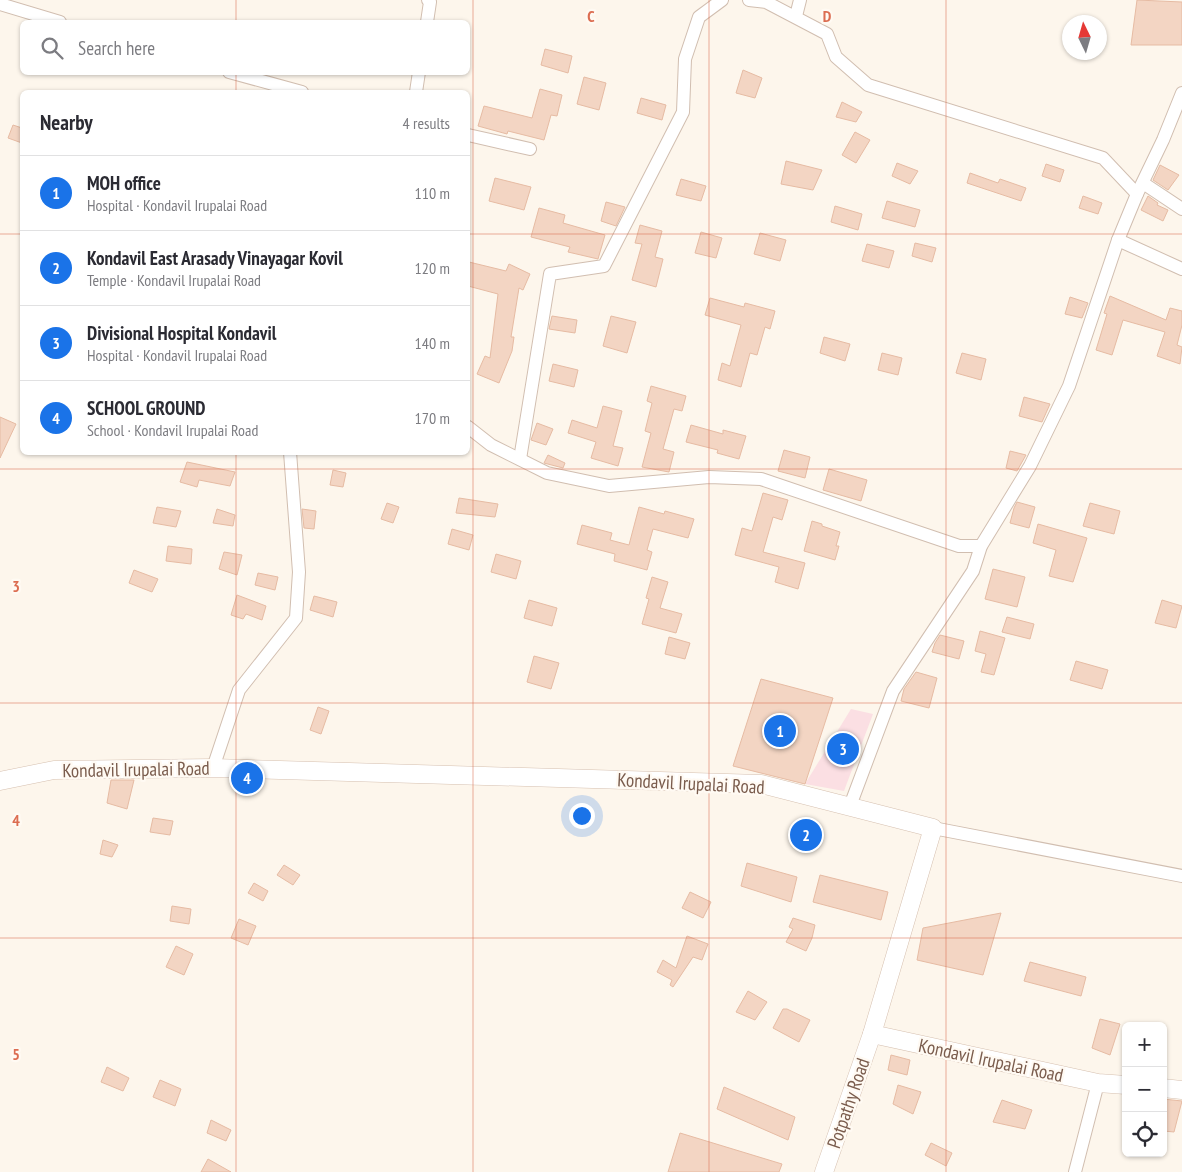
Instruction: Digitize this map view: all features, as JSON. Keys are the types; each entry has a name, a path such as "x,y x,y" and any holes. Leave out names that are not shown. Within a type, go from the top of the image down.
{"street":[{"path":"427,20 430,2 428,0"},
{"path":"520,459 550,274 604,266 683,112 685,59 698,17 722,0"},
{"path":"749,0 766,2 796,16 827,34 836,57 868,85 1102,158 1140,188 1182,209"},
{"path":"796,16 800,0"},
{"path":"0,4 53,20"},
{"path":"240,75 295,90"},
{"path":"416,90 419,75"},
{"path":"850,806 893,691 973,571 981,546 1030,466 1069,386 1118,240 1182,93"},
{"path":"470,135 530,149"},
{"path":"1118,240 1182,269"},
{"path":"470,429 490,445 547,473 609,486 709,477 761,479 959,546 981,546"},
{"path":"213,768 240,690 296,618 299,572 290,455"},
{"name":"Kondavil Irupalai Road","path":"0,781 54,770 213,768 761,784 933,828"},
{"path":"872,1034 933,828 1182,876"},
{"name":"Kondavil Irupalai Road","path":"872,1034 1098,1083 1122,1085"},
{"name":"Potpathy Road","path":"824,1172 872,1034"},
{"path":"1076,1172 1098,1083"},
{"path":"1167,1088 1182,1090"}],"shaded area":[{"path":"851,709 873,714 844,791 805,784"}],"building":[{"path":"1137,0 1182,2 1182,45 1131,45"},
{"path":"545,49 572,56 568,73 541,65"},
{"path":"743,70 762,78 755,98 736,93"},
{"path":"584,77 606,83 599,110 577,104"},
{"path":"540,89 562,95 557,116 551,115 544,140 508,131 507,134 478,126 484,106 532,118"},
{"path":"641,98 666,105 662,120 637,113"},
{"path":"842,102 862,112 856,122 836,117"},
{"path":"13,125 20,127 20,142 8,138"},
{"path":"855,132 870,140 856,163 842,155"},
{"path":"786,161 822,170 813,190 781,184"},
{"path":"897,163 918,171 910,184 892,176"},
{"path":"1046,164 1064,170 1060,182 1042,176"},
{"path":"1160,165 1179,175 1168,190 1153,180"},
{"path":"970,173 998,183 1000,179 1026,188 1021,201 967,183"},
{"path":"495,178 531,187 524,210 489,201"},
{"path":"681,179 706,186 701,201 676,195"},
{"path":"1083,196 1102,203 1098,214 1079,208"},
{"path":"1148,196 1158,203 1157,205 1168,210 1163,221 1141,210"},
{"path":"887,201 920,210 915,227 882,218"},
{"path":"606,202 625,207 616,226 601,221"},
{"path":"835,206 862,214 858,230 831,222"},
{"path":"539,208 565,215 563,223 605,235 598,259 568,252 570,247 531,237"},
{"path":"640,225 662,231 655,257 663,259 656,287 632,280 642,244 635,243"},
{"path":"701,232 722,238 716,258 695,253"},
{"path":"760,233 786,240 780,261 754,254"},
{"path":"915,243 936,248 932,262 912,256"},
{"path":"867,244 894,251 889,268 862,261"},
{"path":"470,262 506,271 509,264 530,274 523,290 519,288 511,337 514,337 512,351 499,383 477,374 485,356 490,358 498,294 470,287"},
{"path":"1110,296 1166,320 1170,308 1182,311 1182,325 1177,345 1182,347 1180,364 1157,356 1165,332 1123,320 1112,355 1096,350 1107,314 1104,313"},
{"path":"1070,297 1088,303 1082,318 1065,314"},
{"path":"710,298 744,307 745,303 775,311 770,329 765,327 757,355 750,353 741,387 718,380 722,363 730,366 741,325 705,315"},
{"path":"552,316 577,320 575,333 549,329"},
{"path":"611,316 636,322 627,353 603,346"},
{"path":"824,337 850,344 845,361 820,353"},
{"path":"882,353 902,358 898,375 878,370"},
{"path":"962,353 986,359 981,380 956,373"},
{"path":"553,364 578,370 574,387 549,381"},
{"path":"651,386 686,396 682,411 674,409 663,449 674,452 669,472 642,467 651,433 645,431 652,403 647,401"},
{"path":"1024,397 1050,404 1042,422 1019,416"},
{"path":"603,406 622,411 613,446 623,448 618,466 591,458 596,442 568,433 572,420 597,428"},
{"path":"0,417 16,424 0,458"},
{"path":"537,423 553,429 546,445 531,440"},
{"path":"691,425 723,434 723,430 746,436 739,459 717,453 718,450 686,442"},
{"path":"784,450 810,457 805,478 778,471"},
{"path":"1010,451 1026,455 1017,471 1006,468"},
{"path":"548,455 565,463 563,468 544,463"},
{"path":"187,462 235,472 230,486 199,480 197,487 180,482"},
{"path":"829,469 867,480 861,501 823,490"},
{"path":"333,470 346,473 343,487 330,485"},
{"path":"763,493 788,500 782,520 773,517 763,552 805,563 798,589 775,582 779,567 735,555 742,528 752,531"},
{"path":"459,498 498,504 495,517 456,513"},
{"path":"1017,502 1035,507 1029,528 1010,523"},
{"path":"387,503 399,507 393,523 381,519"},
{"path":"1090,503 1120,511 1114,534 1083,526"},
{"path":"157,507 181,511 176,527 153,523"},
{"path":"639,507 664,514 665,511 694,519 688,538 653,529 647,550 652,552 647,570 614,561 615,554 577,544 582,525 612,533 610,540 629,545"},
{"path":"217,509 235,515 233,526 213,523"},
{"path":"302,509 316,511 314,529 304,528"},
{"path":"812,521 840,532 835,560 804,551"},
{"path":"1038,524 1087,538 1073,582 1049,576 1056,550 1033,543"},
{"path":"452,529 473,535 469,550 448,544"},
{"path":"168,546 192,549 191,564 166,561"},
{"path":"224,552 242,555 237,575 219,569"},
{"path":"496,554 521,561 516,579 491,572"},
{"path":"993,569 1025,577 1017,607 985,599"},
{"path":"134,570 158,579 152,592 129,583"},
{"path":"258,573 278,577 275,590 255,585"},
{"path":"652,577 668,582 660,608 682,614 676,633 642,624 649,599 646,598"},
{"path":"237,595 266,606 262,620 246,614 243,619 231,615"},
{"path":"314,596 337,602 333,617 310,610"},
{"path":"529,600 557,608 552,626 524,618"},
{"path":"1162,600 1182,606 1176,628 1155,623"},
{"path":"1007,617 1034,624 1030,639 1002,632"},
{"path":"980,631 1005,638 994,675 981,672 986,654 975,651"},
{"path":"940,635 964,641 959,659 932,652"},
{"path":"669,637 690,643 685,659 665,654"},
{"path":"534,656 559,663 551,689 527,682"},
{"path":"1076,661 1108,670 1102,689 1070,680"},
{"path":"916,672 937,678 929,708 901,701 904,689"},
{"path":"761,679 833,698 805,784 733,766"},
{"path":"318,707 329,711 321,734 310,730"},
{"path":"111,780 134,780 127,809 107,803"},
{"path":"153,818 173,821 170,835 150,832"},
{"path":"103,840 118,845 112,857 100,854"},
{"path":"747,863 797,877 791,902 741,886"},
{"path":"284,865 300,875 293,885 277,875"},
{"path":"820,875 888,892 881,920 813,902"},
{"path":"254,883 268,891 263,901 248,893"},
{"path":"690,892 711,902 703,918 682,908"},
{"path":"172,906 191,909 189,924 170,921"},
{"path":"1001,913 983,975 917,960 923,928"},
{"path":"793,918 815,925 806,951 786,942 793,929 789,927"},
{"path":"239,919 256,926 248,945 231,938"},
{"path":"687,936 708,944 702,960 693,957 673,987 670,985 672,980 657,972 663,960 676,968"},
{"path":"176,946 193,954 184,975 166,967"},
{"path":"1030,962 1086,977 1081,996 1024,981"},
{"path":"748,991 767,1002 755,1020 736,1012"},
{"path":"783,1009 787,1009 810,1020 799,1042 773,1028"},
{"path":"1100,1019 1120,1024 1110,1055 1092,1048"},
{"path":"891,1055 910,1060 907,1075 888,1070"},
{"path":"107,1067 129,1078 123,1091 101,1082"},
{"path":"160,1080 181,1089 175,1106 153,1097"},
{"path":"898,1085 921,1092 913,1114 893,1104"},
{"path":"724,1087 795,1117 788,1140 717,1109"},
{"path":"1167,1099 1182,1101 1174,1132 1167,1131"},
{"path":"1002,1100 1032,1110 1025,1129 993,1122"},
{"path":"211,1120 231,1130 226,1141 207,1133"},
{"path":"680,1133 782,1164 779,1172 668,1172"},
{"path":"931,1143 952,1153 946,1166 925,1155"},
{"path":"208,1159 231,1172 201,1172"}],"place":[{"name":"MOH office","path":"780,731"},
{"name":"Divisional Hospital Kondavil","path":"843,749"},
{"name":"SCHOOL GROUND","path":"247,778"},
{"name":"Kondavil East Arasady Vinayagar Kovil","path":"806,835"}]}
